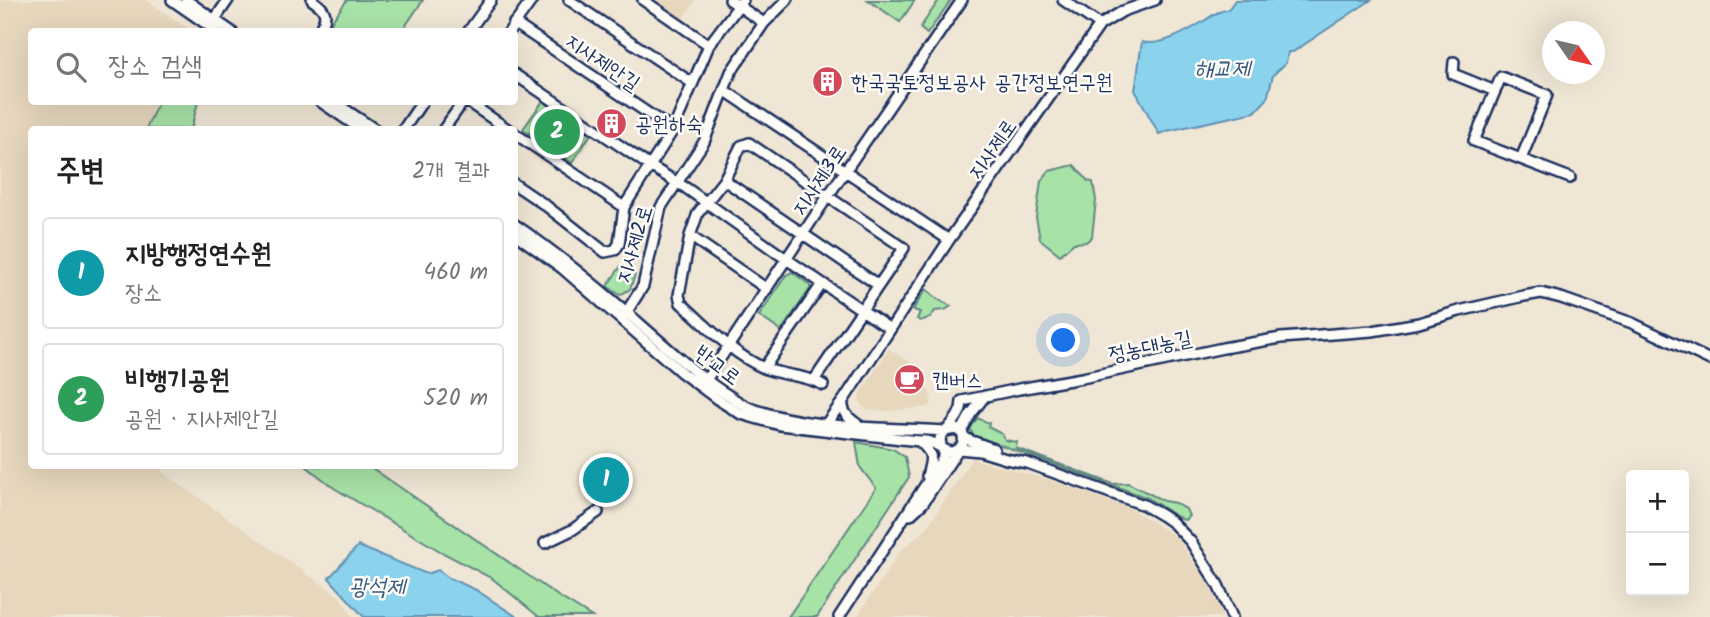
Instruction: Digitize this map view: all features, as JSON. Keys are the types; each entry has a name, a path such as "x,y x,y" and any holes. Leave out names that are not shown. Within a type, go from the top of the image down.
{"street":[{"path":"172,0 214,26"},
{"path":"186,0 214,26"},
{"path":"214,26 228,0"},
{"path":"312,0 322,6 326,16 321,28"},
{"path":"471,28 491,0"},
{"name":"지사제안길","path":"511,27 532,0"},
{"name":"지사제안길","path":"569,0 692,83"},
{"path":"643,0 709,45"},
{"name":"지사제2로","path":"624,316 643,286 662,207 704,142 731,72 764,23 787,0"},
{"name":"지사제3로","path":"706,380 962,0"},
{"path":"1063,0 1100,25"},
{"name":"지사제로","path":"826,424 949,240 1100,25 1123,11 1155,0"},
{"path":"518,187 605,251 615,250 619,244 624,207 673,130 709,45 737,2 764,23"},
{"name":"지사제안길","path":"518,31 673,130"},
{"path":"1454,62 1453,74 1495,91"},
{"path":"518,77 686,188 890,329"},
{"path":"1521,159 1547,95 1501,77 1474,141 1570,178"},
{"path":"724,90 949,240"},
{"path":"325,105 356,126"},
{"path":"338,105 370,126"},
{"path":"406,126 420,105"},
{"path":"446,126 463,105"},
{"path":"470,105 503,126"},
{"path":"518,136 624,207"},
{"path":"749,143 828,196 904,248 862,310 819,382 775,373 746,358 681,303 679,295 690,236 698,213 724,180 741,146 749,143"},
{"path":"724,180 878,285"},
{"name":"반교로","path":"518,227 566,262 691,380 741,414 780,425 925,440 942,447"},
{"name":"반교로","path":"518,236 706,380 747,407 786,418 826,424 946,430"},
{"path":"690,236 767,289"},
{"path":"764,368 822,284"},
{"name":"정농대농길","path":"965,400 1281,338 1372,331 1419,323 1459,311 1541,293 1632,323 1710,360"},
{"path":"903,520 923,503 963,443 962,434 971,414 985,396"},
{"path":"965,400 971,414"},
{"path":"839,617 943,457 940,438 960,413 965,400"},
{"path":"843,401 844,412 860,427"},
{"path":"946,430 956,429 969,440 1027,463"},
{"path":"919,441 932,460 927,482"},
{"path":"942,447 949,452 975,450 1027,463 1144,505 1182,531 1211,572 1232,617"},
{"path":"545,543 572,530 598,512"}],"shaded area":[{"path":"0,0 146,0 188,28 28,28 28,105 157,105 147,126 28,126 28,469 161,469 340,597 353,617 0,617"},
{"path":"656,0 696,0 682,19"},
{"path":"889,349 916,366 930,393 932,404 927,407 889,411 862,407 859,396"},
{"path":"972,459 1049,480 1131,509 1176,537 1209,585 1223,617 857,617 901,550 926,529"}],"green space":[{"path":"347,0 423,0 404,28 327,28"},
{"path":"868,0 915,0 900,22"},
{"path":"939,0 951,0 927,34 920,28"},
{"path":"543,101 591,134 572,163 523,129"},
{"path":"157,105 197,105 192,126 147,126"},
{"path":"1074,165 1088,181 1093,182 1096,200 1092,237 1086,242 1074,243 1060,255 1040,239 1036,217 1041,181 1049,171"},
{"path":"621,266 635,275 630,289 620,295 607,286"},
{"path":"792,272 810,285 810,289 781,331 759,316 786,275"},
{"path":"926,289 951,306 935,311 930,318 920,321 917,319 920,312 913,310"},
{"path":"977,418 989,423 988,427 1002,434 1005,440 1017,442 1016,448 1113,484 1128,483 1164,501 1175,503 1186,509 1189,516 1185,520 1181,519 1148,498 973,435 970,429"},
{"path":"856,442 893,449 905,457 909,477 817,617 788,617 876,488 860,467"},
{"path":"310,469 373,469 592,617 539,617 493,579 445,554 334,488"}],"water":[{"name":"해교제","path":"1235,0 1371,0 1293,52 1288,52 1286,63 1273,75 1267,99 1255,112 1159,134 1135,90 1142,42 1157,42 1174,37 1228,10"},
{"name":"광석제","path":"358,546 427,574 438,570 476,590 517,617 364,617 329,578"}],"place":[{"name":"한국국토정보공사 공간정보연구원","path":"828,82"},
{"name":"공원하숙","path":"612,124"},
{"name":"비행기공원","path":"557,132"},
{"name":"캔버스","path":"909,380"},
{"name":"지방행정연수원","path":"606,480"}]}
